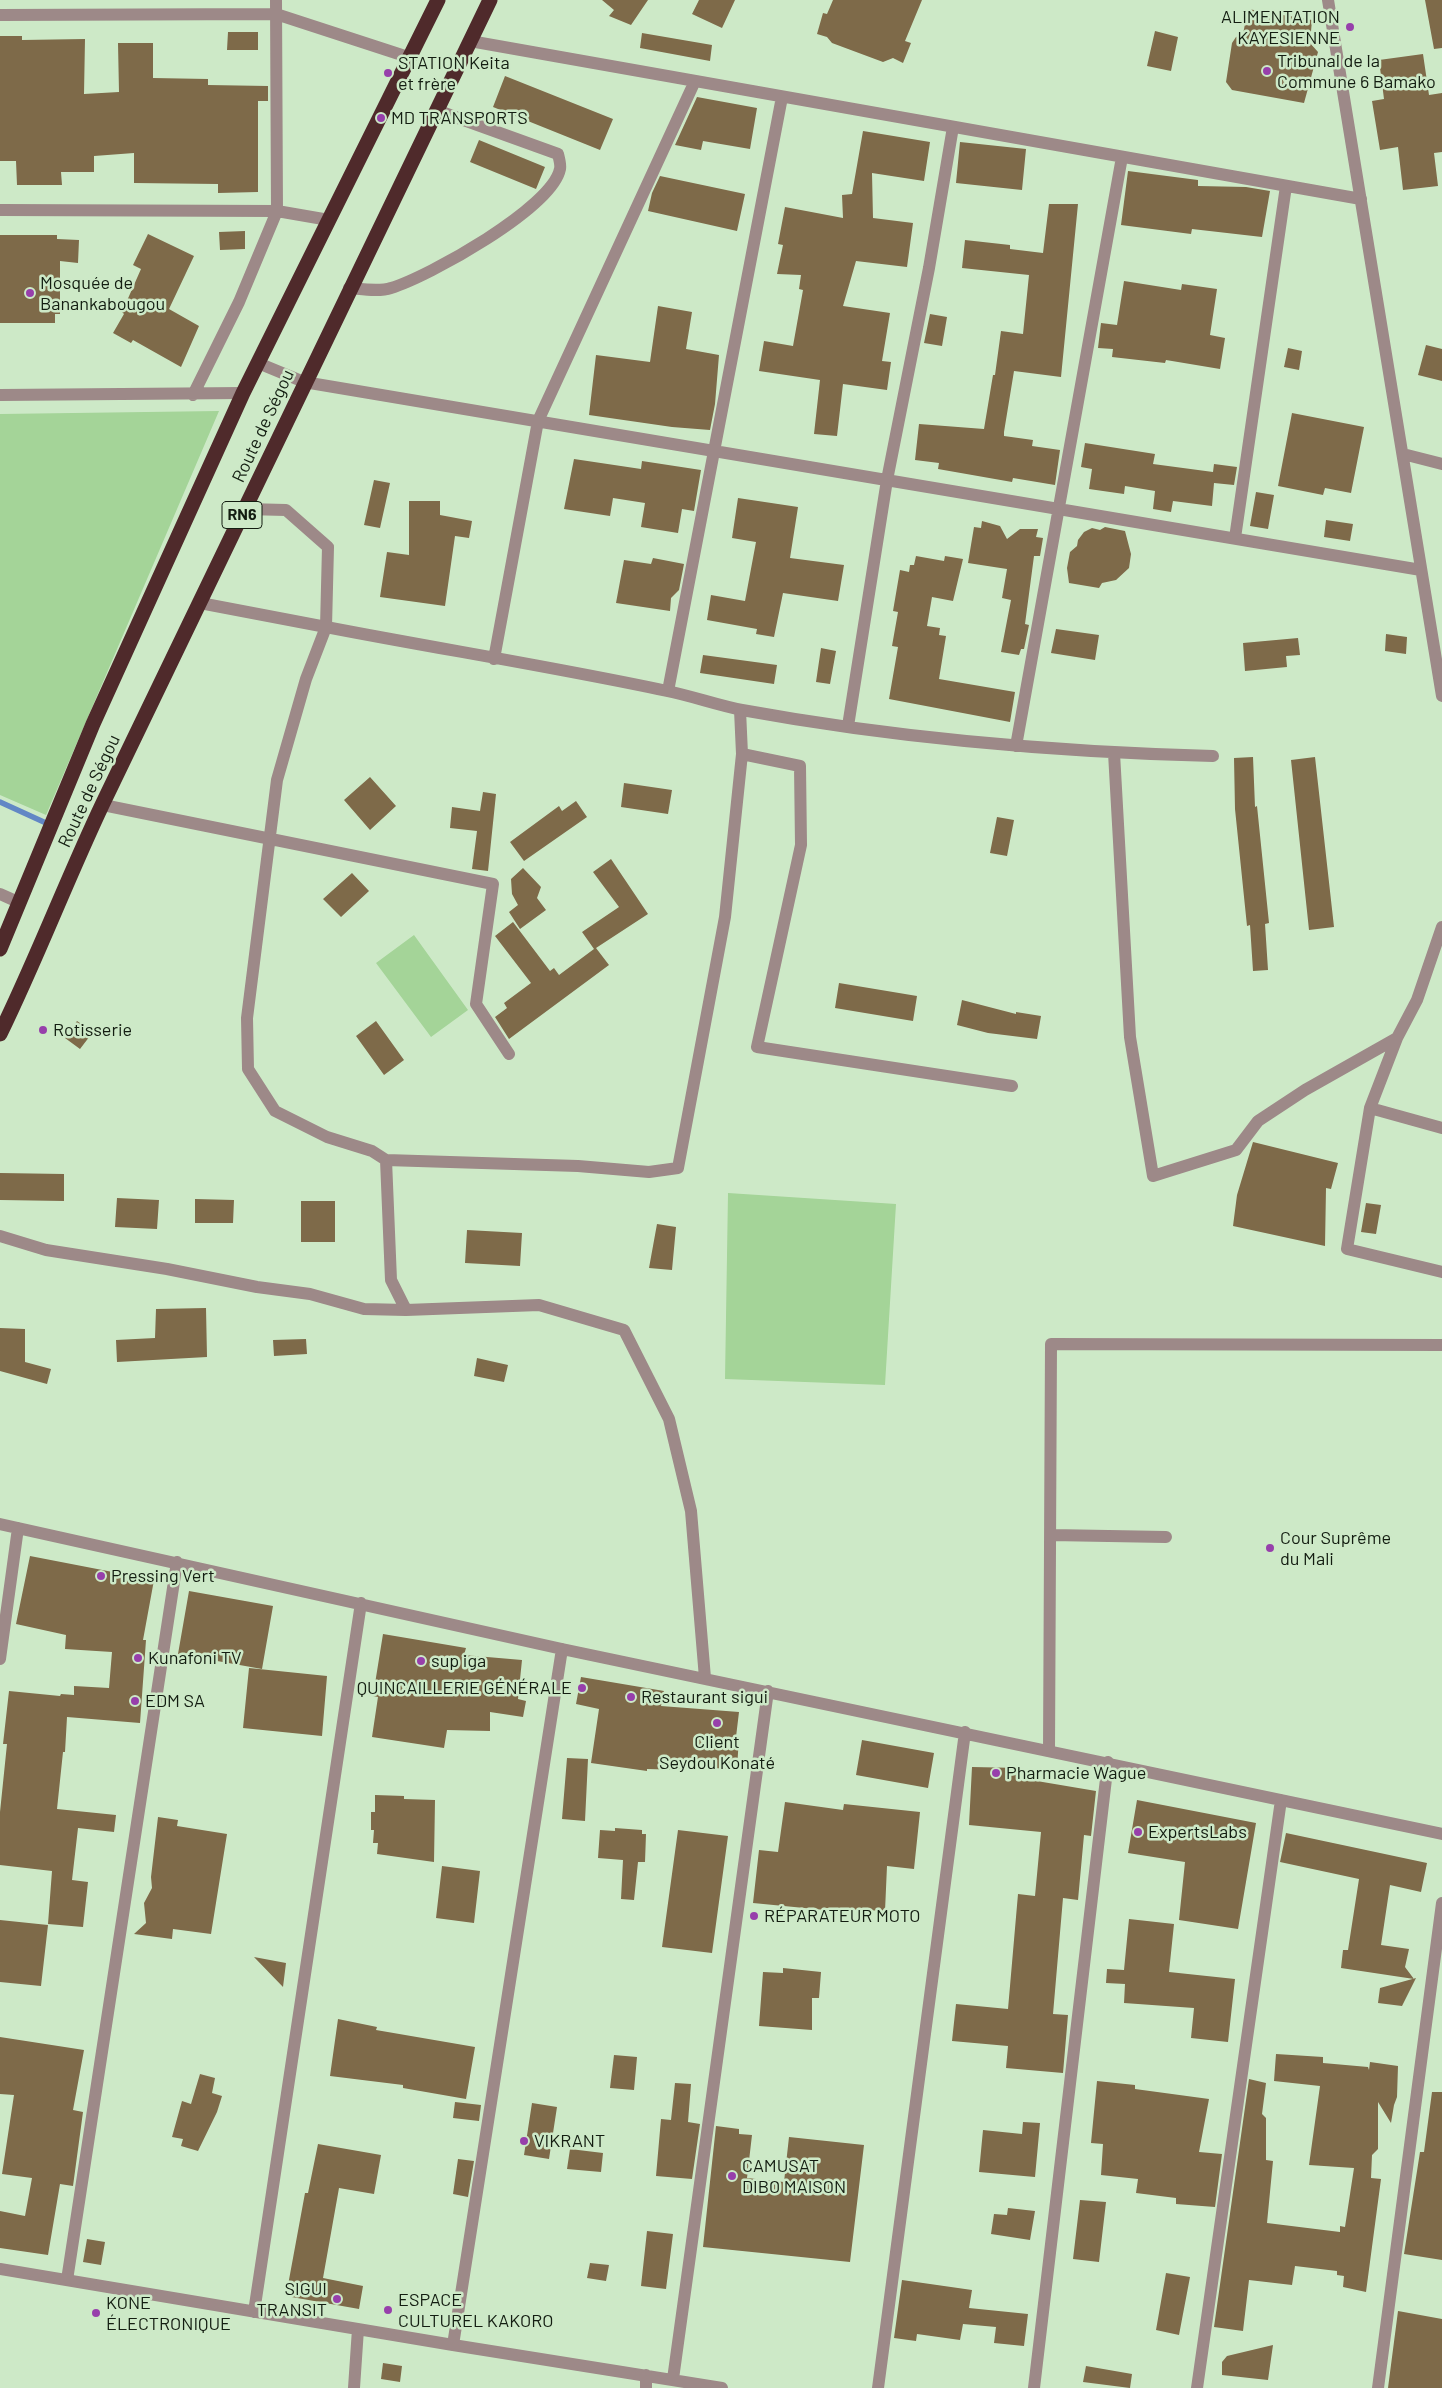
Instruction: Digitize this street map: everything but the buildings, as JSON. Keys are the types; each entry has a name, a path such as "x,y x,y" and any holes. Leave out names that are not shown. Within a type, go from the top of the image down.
{"highway":[{"name":"Route de Ségou","path":"0,949 93,724 243,393 408,56 438,0"},
{"name":"Route de Ségou","path":"0,1034 102,804 245,509 349,288 490,0"}],"street":[{"path":"193,395 239,302 277,211 276,0"},
{"path":"1328,0 1422,570 1436,626 1442,696"},
{"path":"0,15 276,14 408,56"},
{"path":"470,41 1361,200"},
{"path":"494,659 538,421 695,81"},
{"path":"668,691 782,97"},
{"path":"349,288 389,289 448,262 500,231 545,195 560,169 558,154 436,110"},
{"path":"848,726 887,480 929,268 953,127"},
{"path":"1016,746 1122,157"},
{"path":"1235,538 1286,186"},
{"path":"0,210 277,211 329,220"},
{"path":"258,363 304,382 1422,570"},
{"path":"0,395 193,395 243,393"},
{"path":"1403,454 1442,464"},
{"path":"245,509 286,510 328,547 326,628 306,679 277,780 247,1018 248,1069 275,1111 327,1137 372,1151 386,1160 578,1166 649,1172 678,1168 725,917 742,754 740,710"},
{"path":"200,603 668,691 740,710 848,726 1016,746 1114,753 1213,756"},
{"path":"1114,753 1130,1037 1152,1176 1236,1150 1258,1121 1305,1090 1397,1038"},
{"path":"742,754 800,766 801,845 757,1047 1012,1086"},
{"path":"102,804 270,840 493,884 476,1004 509,1054"},
{"path":"0,894 18,902"},
{"path":"1442,928 1417,1000 1397,1038 1370,1108 1347,1249 1442,1272"},
{"path":"1370,1108 1442,1128"},
{"path":"386,1160 391,1280 406,1310"},
{"path":"0,1236 46,1250 167,1269 257,1287 310,1294 364,1309 406,1310 540,1305 624,1330 669,1419 691,1511 705,1678"},
{"path":"1049,1750 1052,1535 1051,1344 1442,1345"},
{"path":"0,1524 562,1649 1108,1762 1442,1834"},
{"path":"0,1659 18,1528"},
{"path":"1052,1535 1166,1537"},
{"path":"67,2280 177,1562"},
{"path":"254,2312 361,1604"},
{"path":"453,2345 562,1649"},
{"path":"673,2379 768,1691"},
{"path":"878,2388 965,1732"},
{"path":"1034,2388 1108,1762"},
{"path":"1197,2388 1281,1800"},
{"path":"1378,2388 1442,1903"},
{"path":"0,2269 722,2388"},
{"path":"354,2388 358,2329"},
{"path":"646,2375 646,2388"}],"green space":[{"path":"219,411 46,815 0,795 0,414"},
{"path":"414,935 468,1010 431,1037 376,963"},
{"path":"728,1193 896,1204 885,1385 725,1379"}],"waterway":[{"path":"0,802 46,823"}],"place":[{"name":"ALIMENTATION KAYESIENNE","path":"1350,27"},
{"name":"Tribunal de la Commune 6 Bamako","path":"1267,71"},
{"name":"STATION Keita et frère","path":"388,73"},
{"name":"MD TRANSPORTS","path":"381,118"},
{"name":"Mosquée de Banankabougou","path":"30,293"},
{"name":"Rotisserie","path":"43,1030"},
{"name":"Cour Suprême du Mali","path":"1270,1548"},
{"name":"Pressing Vert","path":"101,1576"},
{"name":"Kunafoni TV","path":"138,1658"},
{"name":"sup iga","path":"421,1661"},
{"name":"QUINCAILLERIE GÉNÉRALE","path":"582,1688"},
{"name":"Restaurant sigui","path":"631,1697"},
{"name":"EDM SA","path":"135,1701"},
{"name":"Client Seydou Konaté","path":"717,1723"},
{"name":"Pharmacie Wague","path":"996,1773"},
{"name":"ExpertsLabs","path":"1138,1832"},
{"name":"RÉPARATEUR MOTO","path":"754,1916"},
{"name":"VIKRANT","path":"524,2141"},
{"name":"CAMUSAT DIBO MAISON","path":"732,2176"},
{"name":"SIGUI TRANSIT","path":"337,2299"},
{"name":"ESPACE CULTUREL KAKORO","path":"388,2310"},
{"name":"KONE ÉLECTRONIQUE","path":"96,2313"}]}
